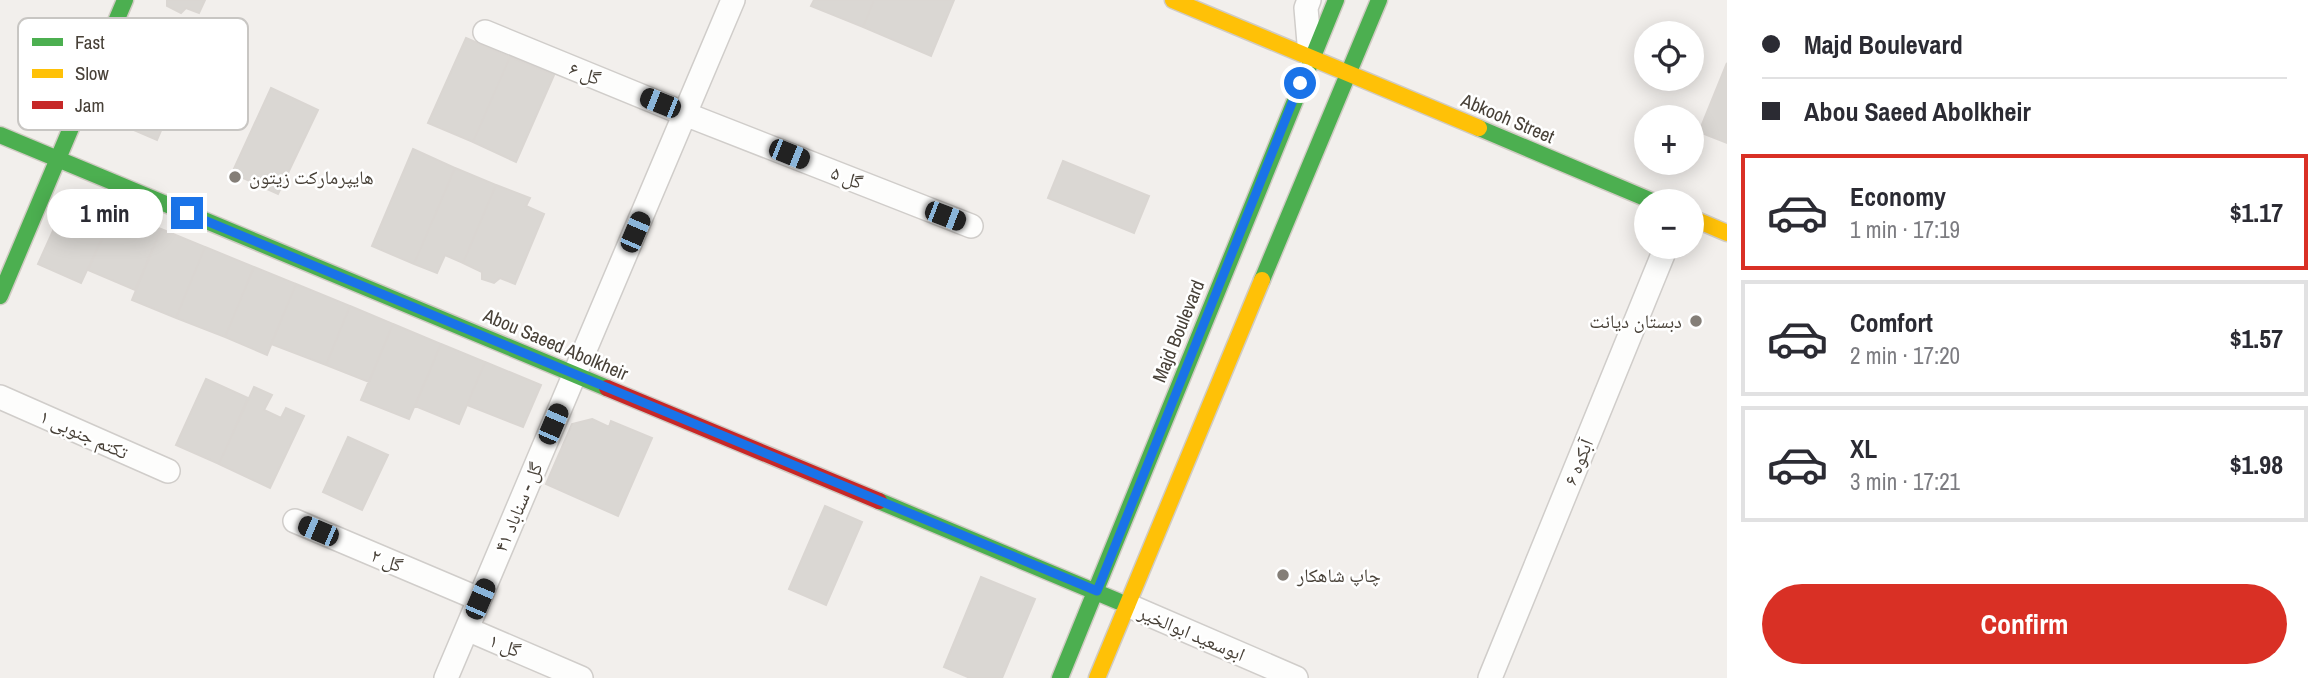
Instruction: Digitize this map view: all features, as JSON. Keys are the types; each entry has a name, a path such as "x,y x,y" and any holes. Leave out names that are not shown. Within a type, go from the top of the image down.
{"main road":[{"path":"117,18 125,0"},
{"path":"1173,0 1347,73"},
{"path":"1097,678 1379,0"},
{"path":"1343,7 1371,17"},
{"name":"Majd Boulevard","path":"1060,678 1310,58 1343,7"},
{"name":"Abkooh Street","path":"1347,73 1634,193"},
{"path":"0,296 70,130"},
{"name":"Abou Saeed Abolkheir","path":"0,135 1127,605"},
{"path":"1704,223 1727,233"}],"street":[{"name":"گل - سناباد ۴۱","path":"446,678 733,0"},
{"path":"1309,0 1306,8 1310,58"},
{"name":"گل ۶","path":"485,32 685,114"},
{"name":"گل ۵","path":"685,114 971,226"},
{"name":"آبکوه ۶","path":"1490,678 1661,259"},
{"name":"تکتم جنوبی ۱","path":"0,397 168,471"},
{"name":"گل ۲","path":"295,521 480,599"},
{"name":"ابوسعید ابوالخیر","path":"1127,605 1296,678"},
{"name":"گل ۱","path":"467,629 581,678"}],"building":[{"path":"167,0 205,0 199,13 186,8 181,13 167,6"},
{"path":"814,0 874,0 863,27 811,6"},
{"path":"874,0 954,0 931,56 863,27"},
{"path":"466,38 510,57 473,142 428,123"},
{"path":"510,57 554,75 516,162 473,142"},
{"path":"1727,63 1727,143 1704,134 1704,120"},
{"path":"271,88 318,110 278,194 232,173"},
{"path":"134,130 161,130 157,140"},
{"path":"413,149 455,168 414,264 372,246"},
{"path":"1063,161 1149,196 1134,233 1048,198"},
{"path":"455,168 496,185 463,263 445,255 437,273 414,264"},
{"path":"496,185 530,198 526,206 544,214 515,284 500,278 494,283 482,279 482,272 463,263"},
{"path":"71,191 115,210 81,283 38,264"},
{"path":"115,210 161,229 135,290 88,270"},
{"path":"161,229 205,247 176,318 132,300"},
{"path":"205,247 254,267 225,337 176,318"},
{"path":"254,267 296,284 267,355 225,337"},
{"path":"296,284 350,306 326,365 271,344"},
{"path":"350,306 393,324 369,382 326,365"},
{"path":"393,324 441,344 409,419 361,400"},
{"path":"441,344 485,362 459,424 415,406"},
{"path":"485,362 541,385 523,427 467,405"},
{"path":"206,379 248,398 219,464 176,445"},
{"path":"254,387 272,395 264,410 281,418 286,408 304,416 270,488 219,464"},
{"path":"592,419 609,427 611,421 652,438 618,516 546,484 572,424"},
{"path":"348,437 388,455 362,510 323,492"},
{"path":"825,506 862,522 826,605 789,589"},
{"path":"981,577 1035,599 1002,678 970,678 944,667"}],"traffic: fast":[{"path":"117,18 125,0"},
{"path":"1060,678 1336,0"},
{"path":"1262,280 1379,0"},
{"path":"1479,128 1634,193"},
{"path":"0,296 70,130"},
{"path":"0,135 607,388"},
{"path":"879,501 1127,605"}],"traffic: slow":[{"path":"1173,0 1479,128"},
{"path":"1704,223 1727,233"},
{"path":"1097,678 1262,280"}],"traffic: jam":[{"path":"607,388 879,501"}],"place":[{"name":"هایپرمارکت زیتون","path":"235,177"},
{"name":"دبستان دیانت","path":"1696,321"},
{"name":"چاپ شاهکار","path":"1283,575"}],"route":[{"path":"187,213 1097,591 1300,83"}]}
